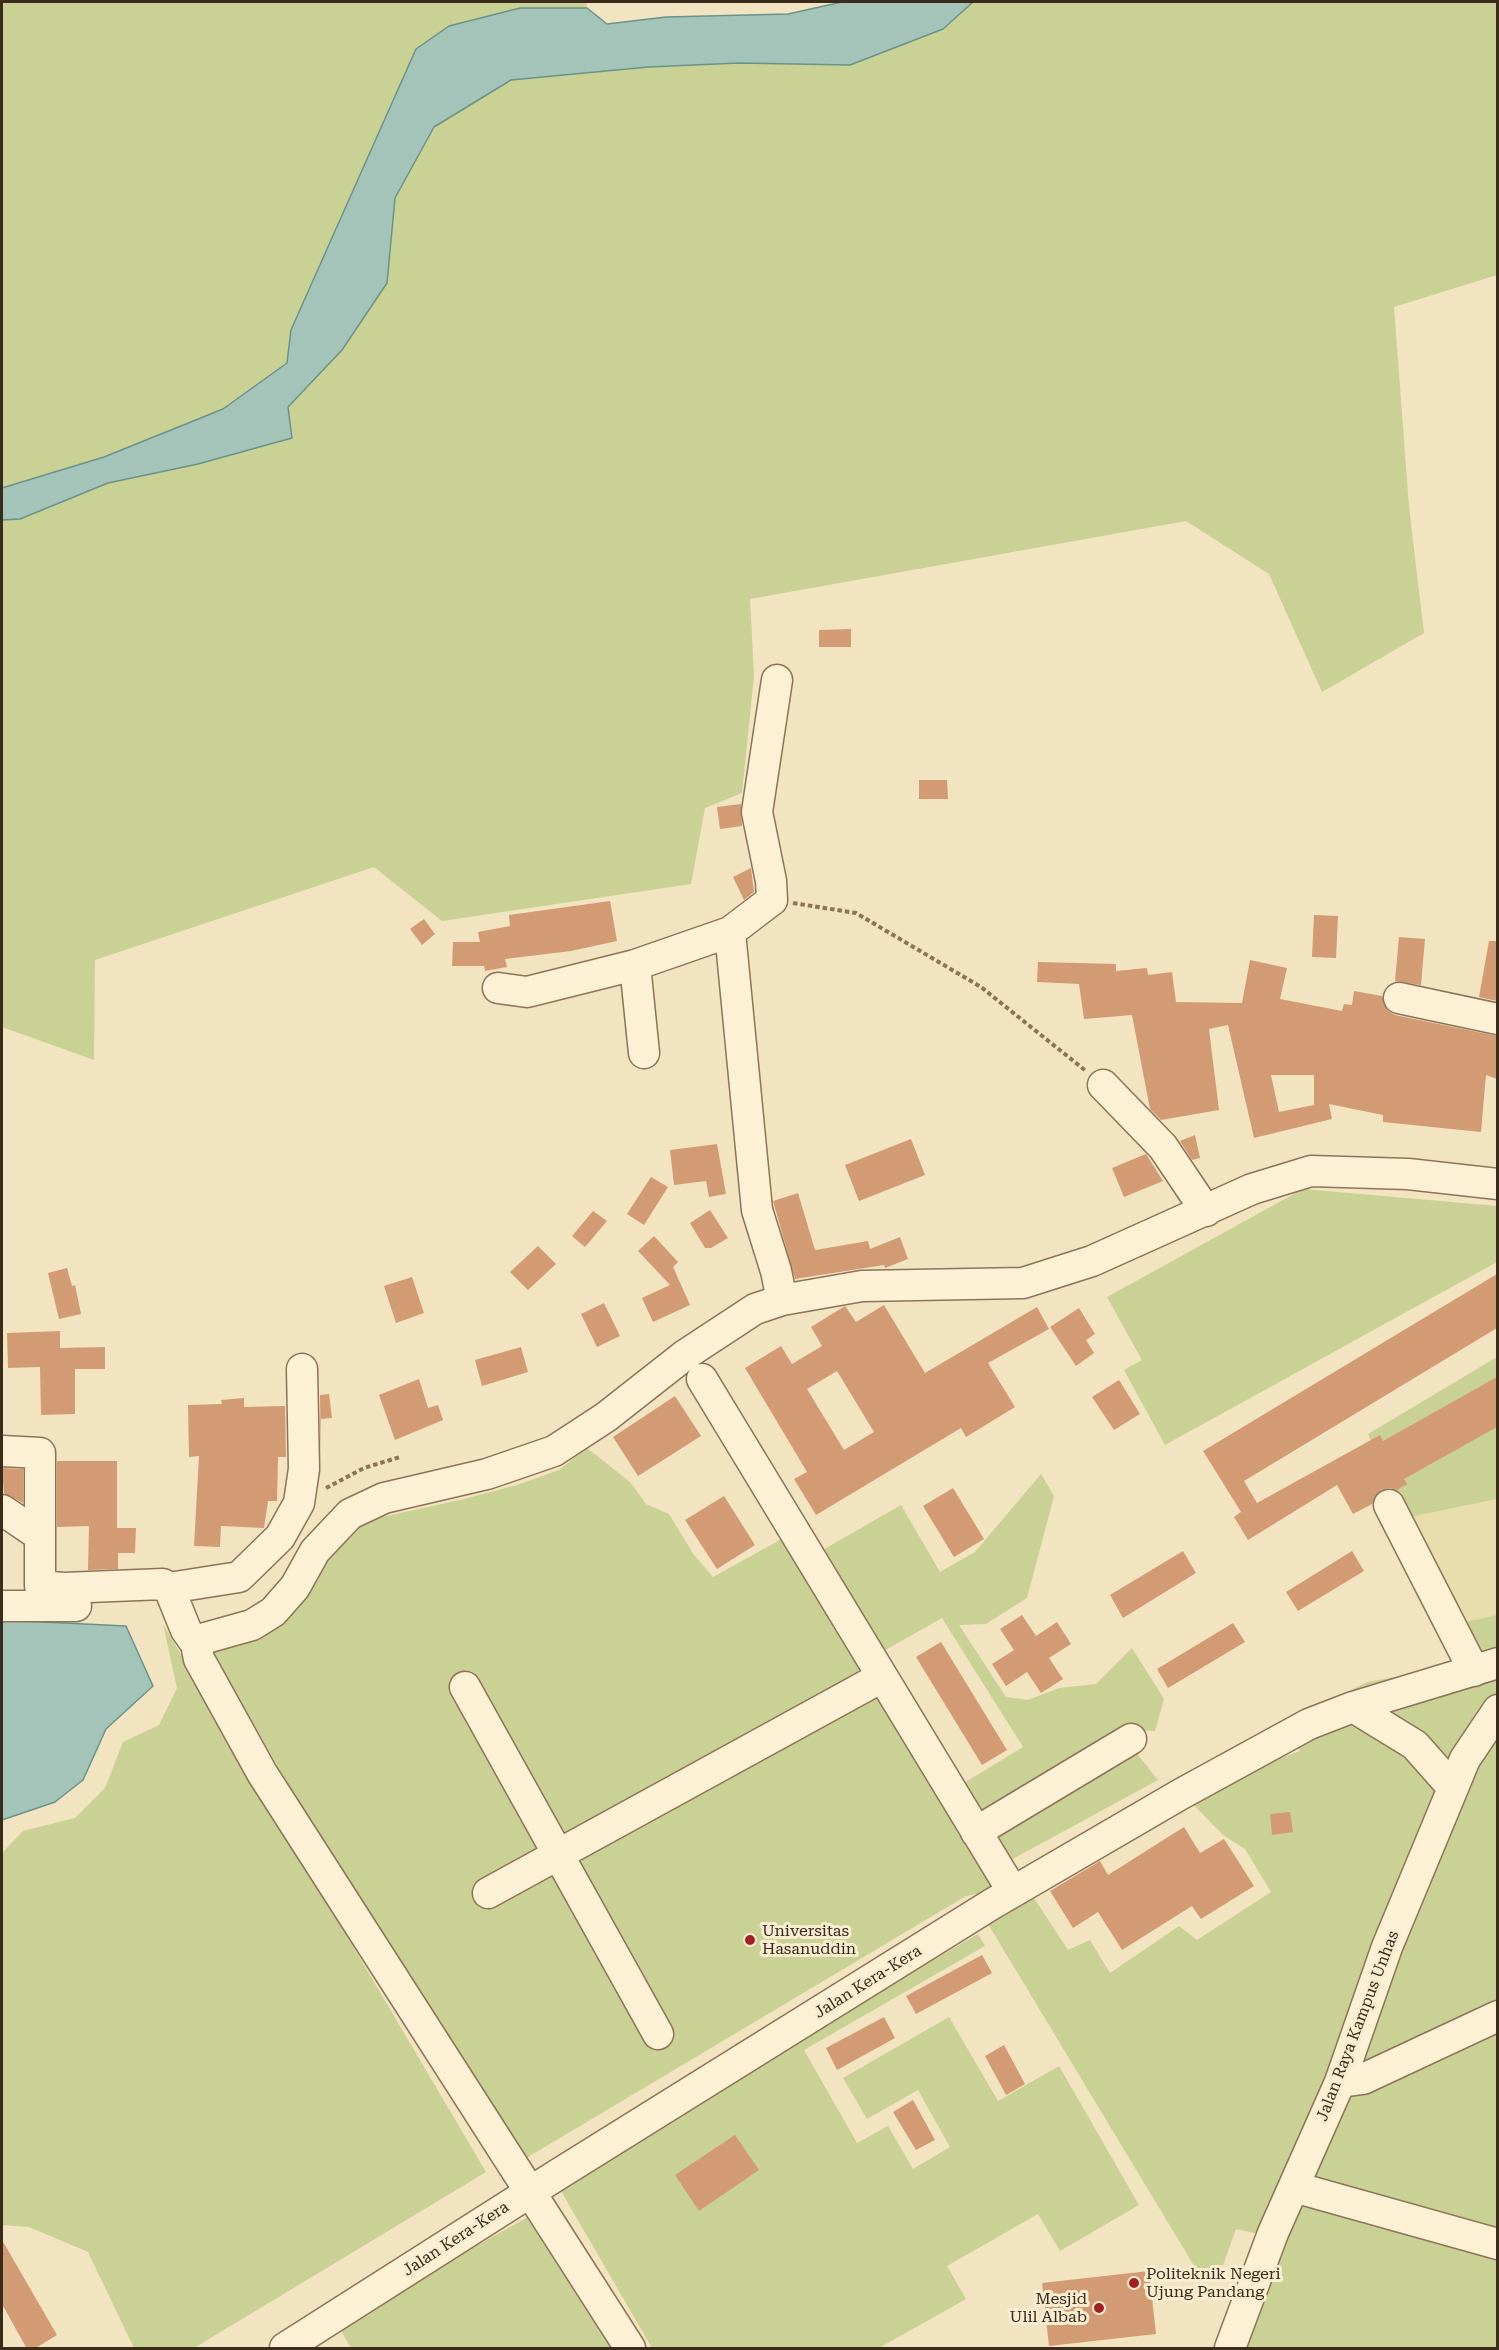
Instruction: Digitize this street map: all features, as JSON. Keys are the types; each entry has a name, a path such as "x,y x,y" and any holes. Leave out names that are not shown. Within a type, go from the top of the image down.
{"street":[{"path":"498,988 526,992 635,964 730,932 772,900 771,881 757,812 777,680"},
{"path":"730,932 757,1210 779,1286"},
{"path":"635,964 644,1053"},
{"path":"1399,998 1497,1019"},
{"path":"1103,1085 1163,1147 1195,1196"},
{"path":"181,1617 202,1639 252,1625 273,1612 296,1587 315,1551 350,1514 384,1498 487,1474 554,1451 606,1417 685,1355 755,1309 779,1286 1023,1283 1092,1261 1195,1196 1252,1189 1311,1171 1408,1174 1497,1184"},
{"path":"2,1605 181,1617 239,1577 280,1537 299,1503 304,1469 302,1369"},
{"path":"702,1380 1013,1892"},
{"path":"2,1451 40,1453 40,1586 64,1588 164,1584 199,1659 262,1773 630,2349"},
{"path":"1389,1505 1486,1667"},
{"path":"2,1510 39,1535"},
{"name":"Jalan Kera-Kera","path":"285,2349 529,2193 1013,1892 1180,1794 1309,1724 1353,1707 1486,1667"},
{"path":"488,1893 882,1677"},
{"path":"465,1687 658,2034"},
{"path":"1353,1707 1415,1745 1453,1788"},
{"name":"Jalan Raya Kampus Unhas","path":"1230,2349 1273,2233 1340,2082 1387,1947 1453,1788 1466,1759 1497,1710"},
{"path":"976,1832 1131,1738"},
{"path":"1340,2082 1363,2079 1497,2016"},
{"path":"1294,2187 1497,2244"}],"path":[{"path":"772,900 856,913 981,987 1103,1085"},
{"path":"299,1503 364,1468 400,1456"}],"shaded area":[{"path":"1497,1499 1497,1615 1461,1623 1405,1518"}],"green space":[{"path":"2,2 586,2 587,8 520,8 449,26 382,130 291,330 287,363 223,409 104,457 2,488"},
{"path":"973,2 1497,2 1497,275 1394,307 1409,507 1424,633 1322,692 1269,574 1186,521 750,599 754,676 742,793 705,808 691,884 442,921 374,867 95,960 94,1060 2,1027 2,520 20,519 108,483 198,464 288,407 342,350 387,283 395,198 434,127 511,80 648,67 739,63 850,65 943,29"},
{"path":"1303,1189 1497,1206 1497,1262 1165,1445 1124,1370 1142,1360 1107,1297"},
{"path":"1497,1357 1497,1499 1405,1518 1368,1434"},
{"path":"587,1448 630,1482 646,1504 669,1514 694,1555 713,1577 789,1535 972,1847 1134,1750 1158,1780 987,1873 997,1890 966,1896 518,2163 386,1955 212,1651 323,1564 364,1521 517,1485 559,1470"},
{"path":"1041,1474 1054,1496 1027,1598 986,1624 959,1625 1006,1697 1028,1700 1059,1688 1096,1684 1132,1648 1164,1699 1155,1731 1129,1730 981,1821 959,1786 1023,1747 942,1618 880,1653 821,1551 901,1505 940,1572 975,1552"},
{"path":"1497,1615 1497,2348 1244,2348 1282,2239 1236,2229 1223,2265 1202,2279 988,1924 1034,1898 1068,1950 1090,1940 1110,1973 1179,1926 1197,1940 1271,1892 1245,1849 1223,1835 1191,1802 1232,1776 1300,1751 1289,1722 1367,1682 1450,1667 1461,1623"},
{"path":"163,1624 486,2172 194,2348 134,2348 88,2252 29,2227 2,2225 2,1853 23,1831 75,1818 105,1788 123,1742 159,1725 177,1688"},
{"path":"978,1934 985,1946 804,2050 857,2143 888,2126 913,2169 950,2147 918,2090 867,2119 843,2078 949,2017 998,2101 1059,2066 1139,2205 1060,2251 1038,2214 947,2266 966,2299 879,2348 652,2348 554,2179"},
{"path":"535,2213 611,2348 351,2348 337,2324"}],"water":[{"path":"842,2 973,2 943,29 850,65 739,63 648,67 511,80 434,127 395,198 387,283 342,350 288,407 292,438 198,464 108,483 20,519 2,520 2,488 104,457 223,409 287,363 291,330 416,49 449,26 520,8 587,8 607,24 666,17 788,14"},
{"path":"2,1620 126,1626 153,1686 106,1729 83,1780 55,1802 2,1820"}],"building":[{"path":"851,629 851,647 819,647 819,630"},
{"path":"919,780 947,780 948,799 919,799"},
{"path":"741,804 742,826 720,829 717,807"},
{"path":"751,868 754,892 744,900 733,877"},
{"path":"610,901 617,941 571,951 505,959 507,967 485,971 484,966 452,966 453,942 480,942 478,932 510,926 509,915"},
{"path":"1314,915 1338,916 1336,958 1312,957"},
{"path":"424,919 435,934 422,945 410,929"},
{"path":"1399,937 1425,939 1421,985 1395,981"},
{"path":"1489,941 1497,941 1497,1001 1479,997"},
{"path":"1250,960 1287,968 1280,999 1342,1011 1344,1004 1352,1005 1354,991 1382,996 1387,1010 1395,1015 1497,1036 1497,1079 1486,1075 1481,1132 1383,1122 1383,1115 1329,1104 1332,1119 1254,1138 1228,1025 1209,1029 1219,1110 1161,1120 1150,1109 1132,1015 1084,1019 1079,984 1037,982 1038,962 1116,964 1116,971 1147,968 1148,975 1172,972 1176,1002 1242,1003","holes":["1271,1075 1314,1075 1314,1105 1279,1112"]},
{"path":"1195,1135 1200,1158 1192,1160 1180,1141"},
{"path":"911,1139 925,1175 859,1201 845,1165"},
{"path":"717,1144 726,1194 709,1197 706,1181 674,1185 670,1150"},
{"path":"1146,1154 1163,1181 1124,1197 1112,1168"},
{"path":"651,1177 668,1187 644,1225 627,1214"},
{"path":"798,1193 815,1250 868,1241 870,1249 900,1237 908,1259 885,1268 884,1265 795,1279 773,1201"},
{"path":"710,1210 728,1238 711,1248 705,1248 690,1223"},
{"path":"593,1211 607,1221 585,1247 572,1236"},
{"path":"654,1236 678,1262 673,1267 690,1305 653,1322 642,1298 670,1285 638,1251"},
{"path":"538,1246 556,1264 528,1290 510,1272"},
{"path":"67,1268 72,1286 75,1285 81,1314 59,1319 48,1273"},
{"path":"1497,1274 1497,1328 1244,1481 1257,1503 1380,1435 1383,1441 1497,1377 1497,1427 1404,1479 1407,1484 1397,1490 1389,1488 1381,1490 1372,1504 1353,1514 1337,1485 1248,1540 1234,1517 1241,1512 1203,1451"},
{"path":"412,1277 424,1313 396,1323 384,1286"},
{"path":"604,1303 620,1336 597,1347 581,1314"},
{"path":"884,1305 925,1373 1037,1307 1049,1329 988,1363 1015,1407 966,1437 961,1428 816,1515 794,1479 807,1472 745,1368 781,1346 792,1364 822,1346 811,1327 845,1306 856,1322","holes":["837,1371 874,1432 844,1450 807,1389"]},
{"path":"1079,1308 1095,1334 1086,1340 1094,1353 1076,1366 1050,1327"},
{"path":"60,1331 60,1348 105,1347 105,1369 75,1369 75,1414 41,1415 40,1367 8,1368 7,1333"},
{"path":"521,1347 528,1372 482,1386 475,1360"},
{"path":"419,1379 428,1408 438,1405 443,1420 395,1440 379,1395"},
{"path":"1119,1380 1140,1414 1114,1430 1092,1397"},
{"path":"329,1394 332,1418 321,1419 321,1463 320,1395"},
{"path":"675,1396 701,1436 638,1476 613,1437"},
{"path":"244,1398 244,1407 285,1406 286,1457 278,1457 277,1501 268,1501 264,1528 221,1526 220,1547 194,1546 199,1456 189,1457 188,1405 222,1404 221,1400"},
{"path":"57,1461 117,1461 117,1528 136,1528 135,1553 118,1553 118,1569 88,1570 89,1526 57,1527"},
{"path":"2,1468 23,1469 23,1503 4,1493"},
{"path":"953,1488 984,1539 954,1557 923,1506"},
{"path":"724,1496 755,1545 717,1569 685,1520"},
{"path":"1183,1551 1196,1573 1123,1618 1110,1595"},
{"path":"1352,1551 1364,1571 1298,1611 1286,1592"},
{"path":"1022,1615 1036,1636 1057,1622 1071,1644 1049,1658 1063,1679 1041,1693 1027,1672 1006,1686 992,1664 1014,1650 1000,1629"},
{"path":"1233,1623 1245,1642 1168,1688 1157,1669"},
{"path":"941,1642 1007,1750 982,1765 916,1657"},
{"path":"1290,1812 1293,1832 1272,1835 1270,1814"},
{"path":"1184,1827 1200,1853 1224,1839 1254,1886 1201,1919 1192,1906 1122,1950 1098,1912 1073,1928 1050,1891 1100,1861 1108,1875"},
{"path":"982,1955 992,1973 916,2014 906,1996"},
{"path":"884,2017 895,2038 837,2070 826,2048"},
{"path":"1004,2045 1025,2084 1006,2095 985,2056"},
{"path":"913,2100 935,2140 916,2150 893,2112"},
{"path":"735,2135 759,2170 699,2211 675,2175"},
{"path":"2,2240 57,2335 34,2349 27,2349 2,2304"},
{"name":"Mesjid Ulil Albab","path":"1149,2271 1156,2334 1049,2346 1042,2283"}],"place":[{"name":"Universitas Hasanuddin","path":"750,1940"},
{"name":"Politeknik Negeri Ujung Pandang","path":"1134,2283"},
{"name":"Mesjid Ulil Albab","path":"1099,2308"}]}
